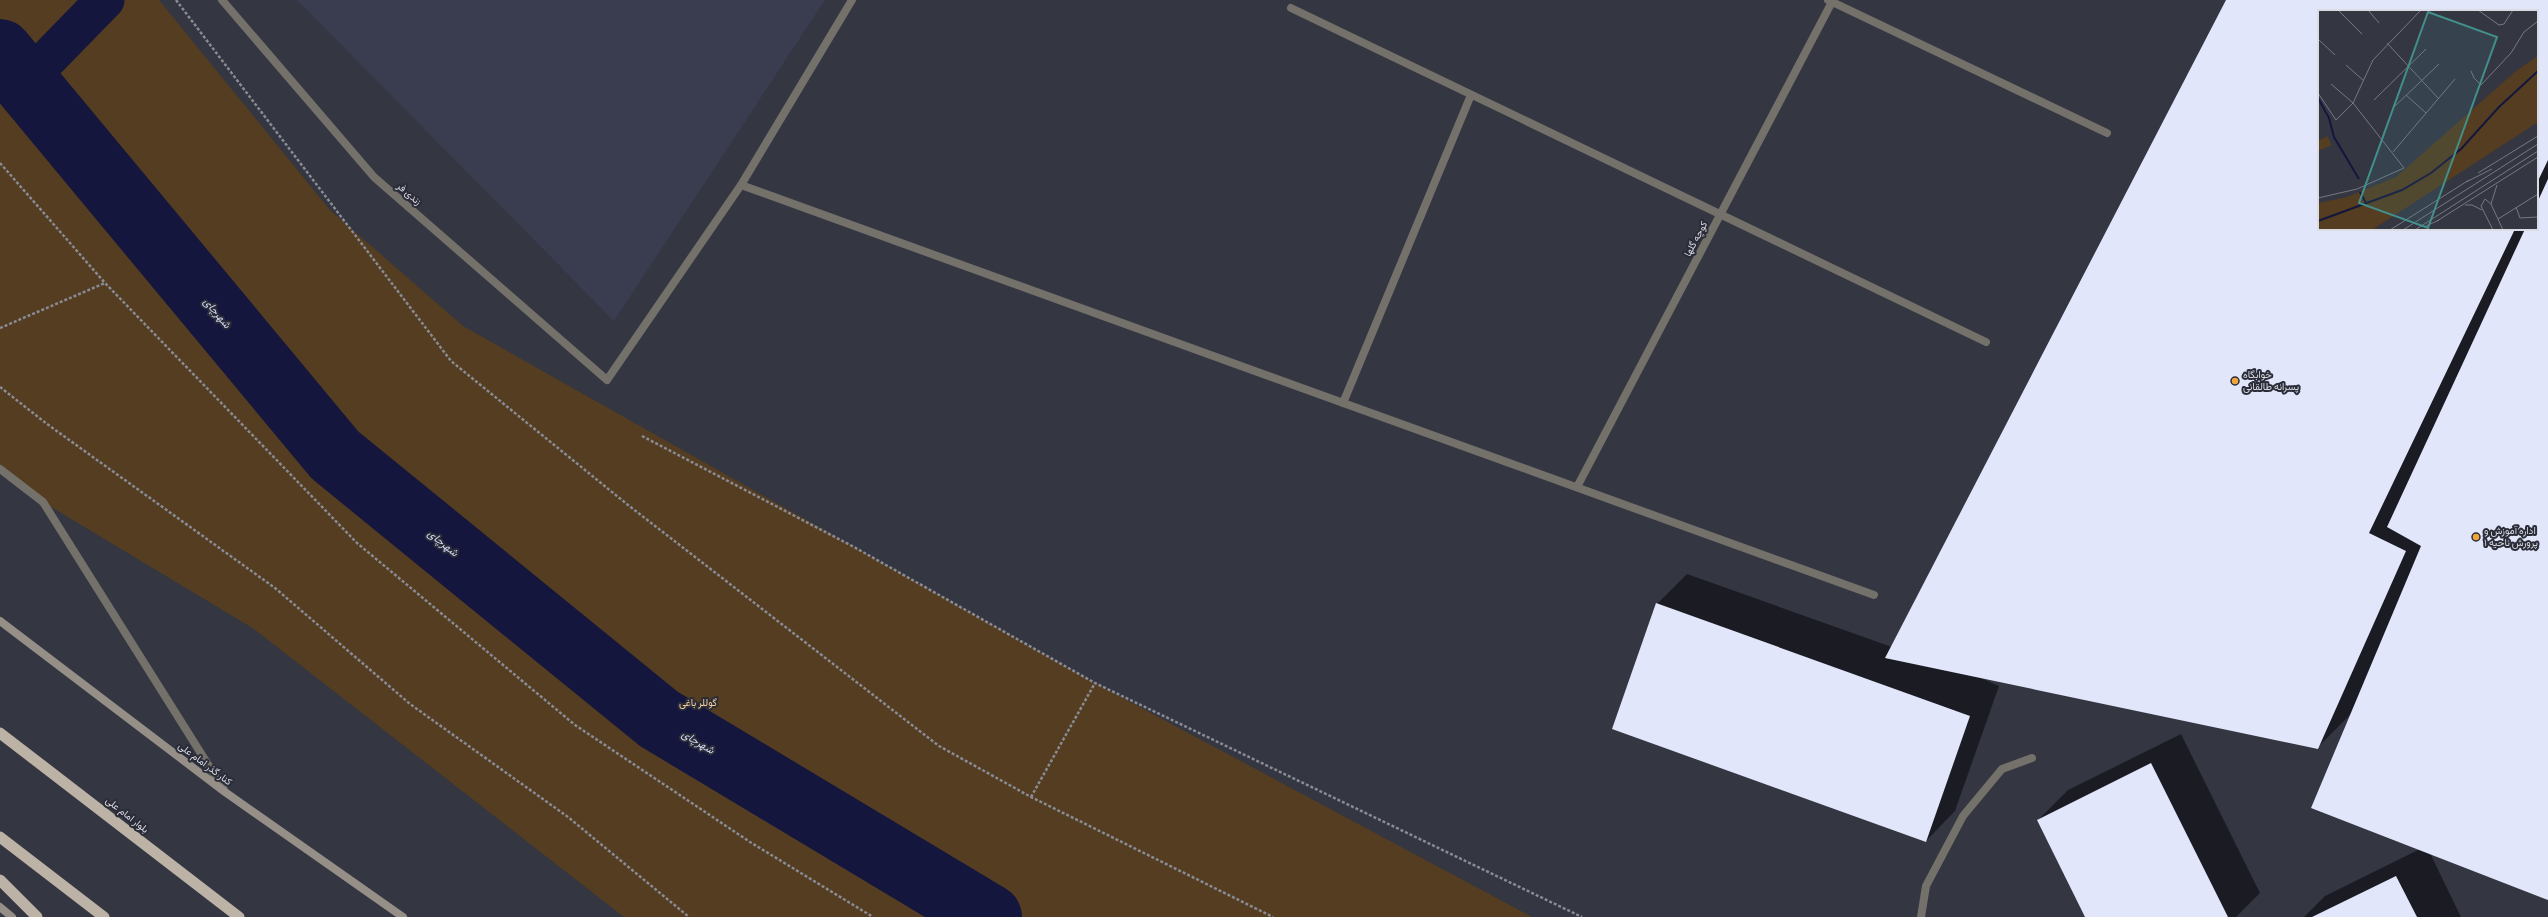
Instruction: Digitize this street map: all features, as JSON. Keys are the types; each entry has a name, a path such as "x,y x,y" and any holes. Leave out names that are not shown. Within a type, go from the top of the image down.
{"highway":[{"name":"بلوار امام علی","path":"0,733 239,917"},
{"path":"0,837 104,917"},
{"path":"0,880 38,917"}],"main road":[{"name":"کنار گذر امام علی","path":"0,620 225,792 403,917"},
{"path":"0,907 12,917"}],"street":[{"name":"زندی فر","path":"222,0 374,177 607,380 741,185"},
{"path":"852,0 741,185 1874,595"},
{"path":"1831,1 2106,133"},
{"name":"کوچه گلها","path":"1577,487 1831,1"},
{"path":"1291,8 1986,342"},
{"path":"1343,403 1471,95"},
{"path":"0,469 43,502 225,792"},
{"path":"1922,917 1926,886 1963,816 2002,769 2032,758"}],"path":[{"path":"176,0 451,362 628,505 939,746 1031,797 1273,917"},
{"path":"0,163 105,283 357,543 569,720 750,842 873,917"},
{"path":"0,328 105,283"},
{"path":"0,387 54,429 275,588 410,704 568,817 689,917"},
{"path":"642,436 854,546 1095,683 1582,917"},
{"path":"1031,797 1095,683"}],"shaded area":[{"path":"297,0 825,0 614,321"}],"green space":[{"name":"گوللر باغی","path":"0,0 159,0 330,210 463,326 1095,683 1532,917 624,917 254,629 43,502 0,469"}],"building":[{"name":"خوابگاه پسرانه طالقانی","path":"2226,0 2548,0 2548,160 2538,181 2538,10 2318,10 2318,230 2515,230 2369,533 2406,551 2318,749 1885,658"},
{"name":"اداره آموزش و پرورش ناحیه ۱","path":"2548,179 2548,900 2311,808 2421,546 2387,527 2525,230 2538,230 2538,201"},
{"path":"1656,603 1970,716 1926,842 1612,729"},
{"path":"2151,763 2228,917 2085,917 2037,820"},
{"path":"2396,876 2417,917 2312,917"}],"waterway":[{"path":"25,82 105,0"},
{"name":"شهرچای","path":"0,52 335,455 659,719 989,917"}],"place":[{"name":"خوابگاه پسرانه طالقانی","path":"2235,381"},
{"name":"اداره آموزش و پرورش ناحیه ۱","path":"2476,537"}]}
